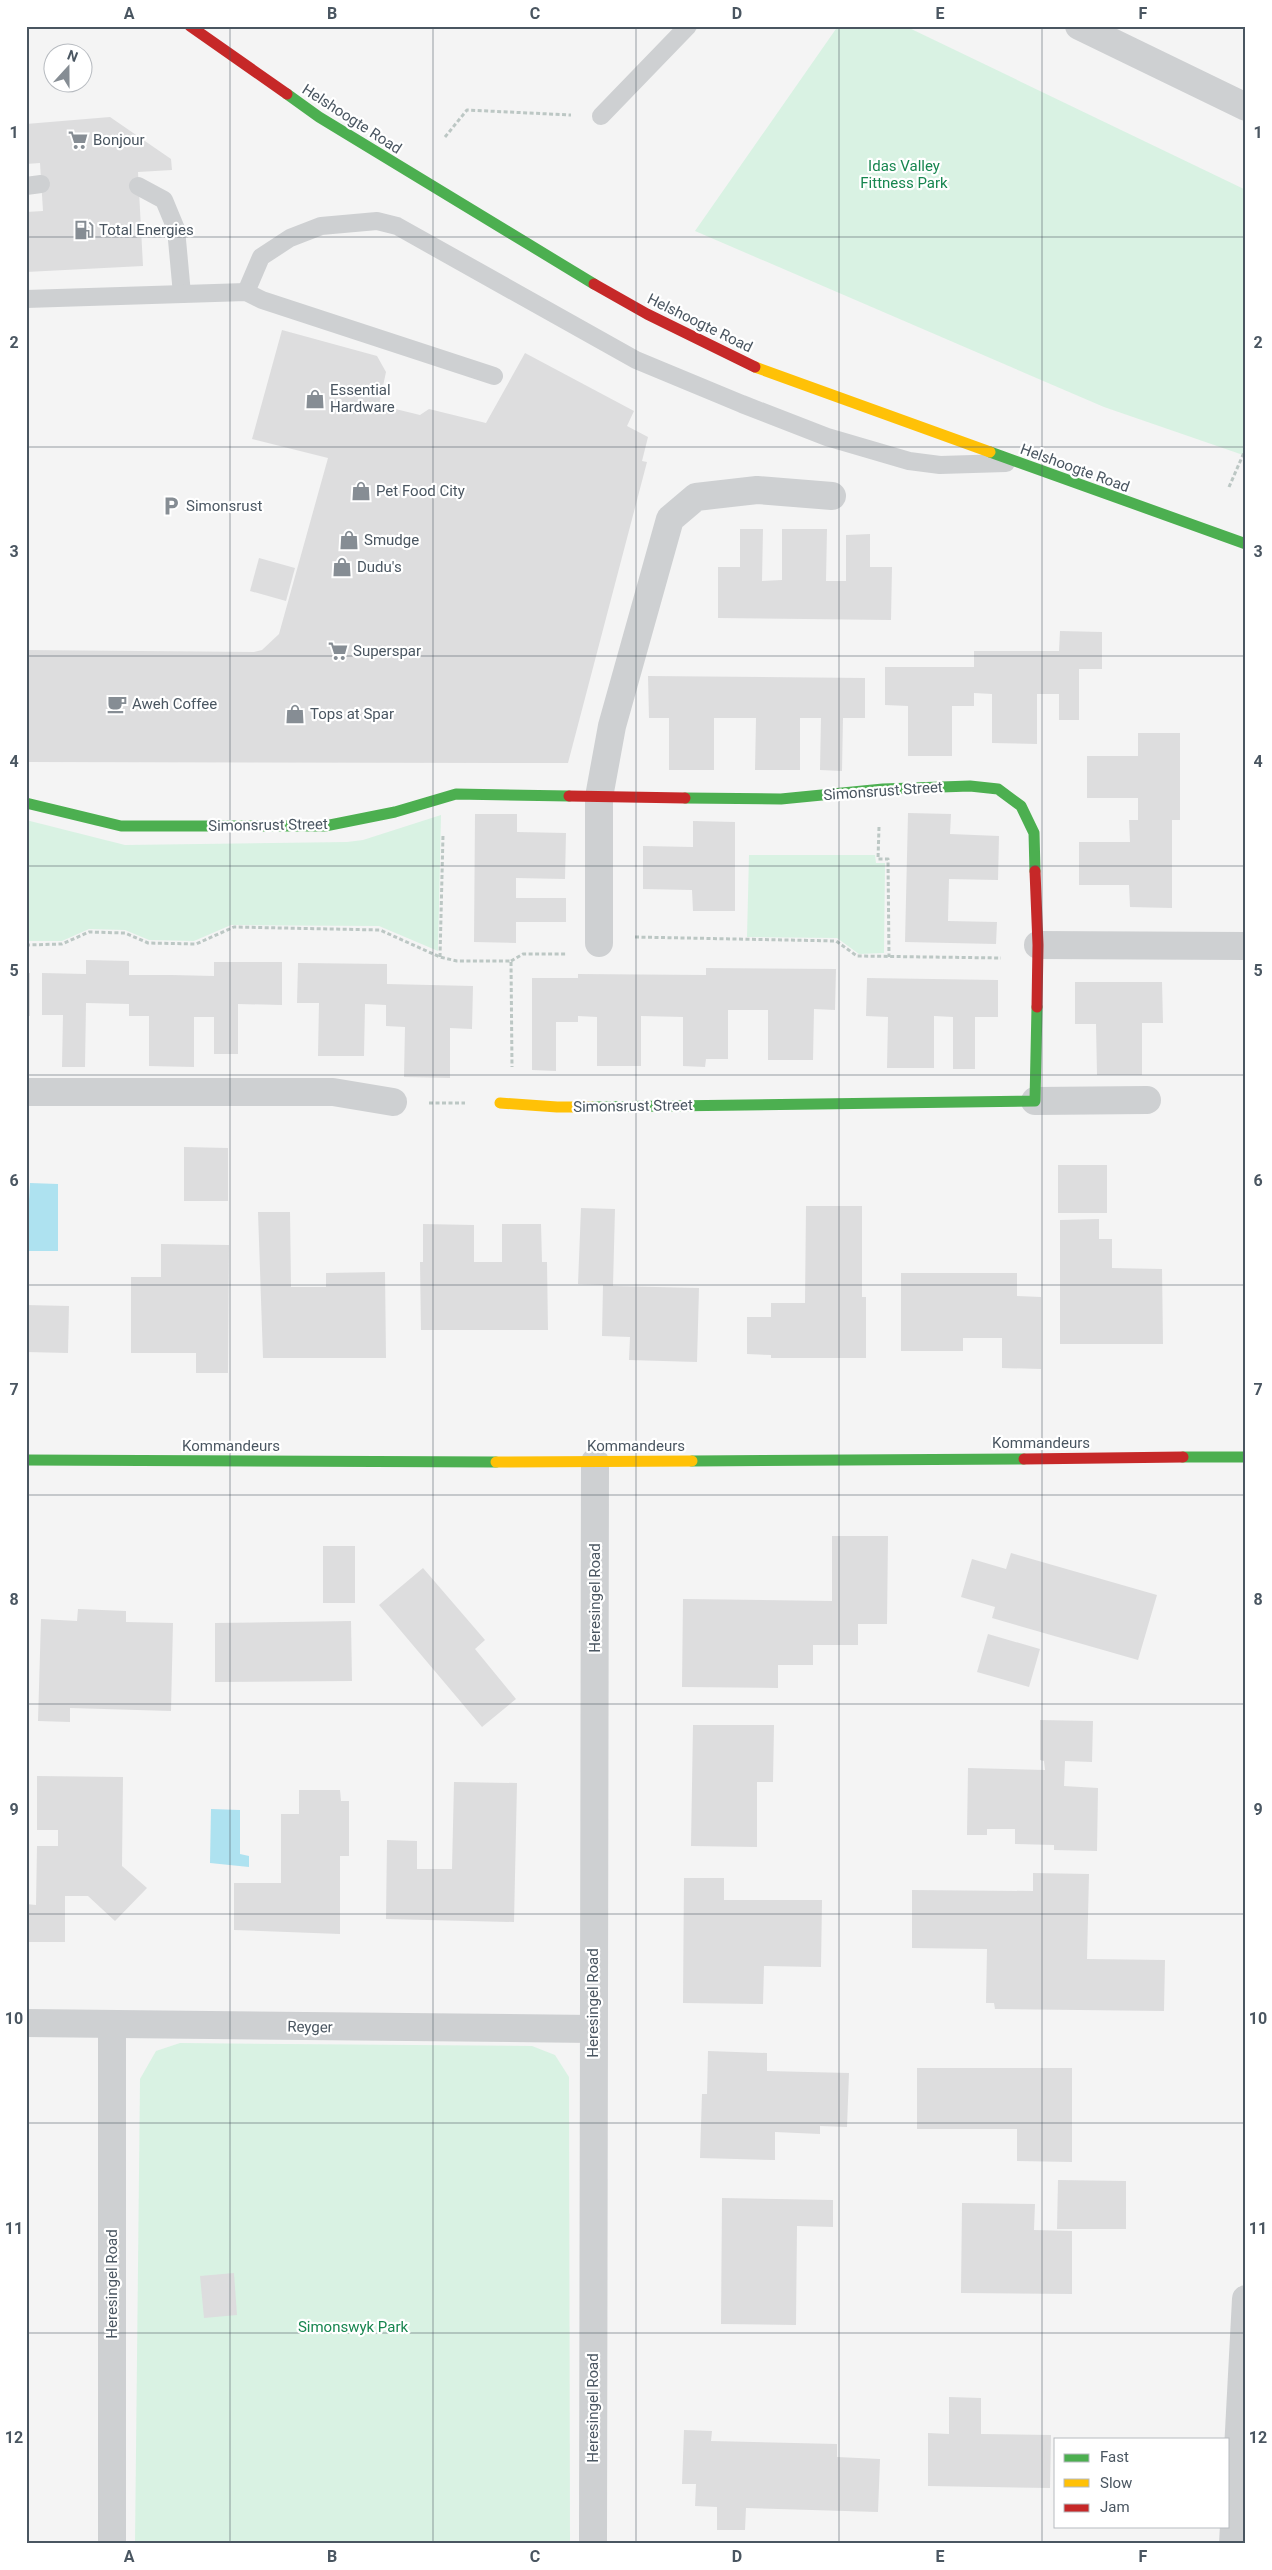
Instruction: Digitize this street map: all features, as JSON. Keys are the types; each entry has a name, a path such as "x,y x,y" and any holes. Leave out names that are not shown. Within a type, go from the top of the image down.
{"street":[{"name":"Helshoogte Road","path":"190,26 318,117 538,252 647,314 758,368 1016,463 1246,544"},
{"path":"1079,26 1246,107"},
{"path":"599,939 599,797 612,726 670,518 696,497 757,490 832,496"},
{"name":"Simonsrust Street","path":"26,803 121,826 325,826 396,812 456,794 781,799 879,789 970,786 998,789 1021,806 1034,833 1038,951 1036,1100"},
{"path":"1038,951 1246,946"},
{"path":"26,1092 333,1092 393,1102"},
{"name":"Simonsrust Street","path":"506,1103 557,1107 1147,1100"},
{"name":"Kommandeurs","path":"26,1460 595,1462 1246,1457"},
{"name":"Heresingel Road","path":"593,2544 595,1462"},
{"name":"Reyger","path":"26,2023 593,2029"},
{"name":"Heresingel Road","path":"112,2025 112,2544"},
{"path":"1233,2544 1246,2299"}],"lane":[{"path":"601,116 688,26"},
{"path":"138,186 164,200 176,229 182,294"},
{"path":"246,292 261,257 290,238 321,226 377,221 397,226 636,360 684,381 827,437 908,461 940,465 1016,463"},
{"path":"26,299 246,292 262,300 494,376"}],"path":[{"path":"445,137 467,110 601,116"},
{"path":"1229,487 1246,448"},
{"path":"879,789 878,859 888,859 889,957"},
{"path":"440,956 444,797"},
{"path":"26,945 62,944 89,932 125,933 148,943 196,944 234,927 380,930 440,956 457,961 511,961 523,954 581,954 599,939 836,941 858,956 889,957 1038,951"},
{"path":"506,1103 511,961"},
{"path":"393,1102 468,1103"}],"green space":[{"name":"Idas Valley Fittness Park","path":"838,26 905,26 1246,190 1246,456 1104,407 695,231"},
{"path":"441,815 438,951 379,926 231,925 194,941 149,940 125,930 89,929 62,941 26,941 26,820 125,845 347,842 363,840"},
{"path":"749,855 875,855 876,863 885,863 884,953 859,954 837,938 747,937"},
{"name":"Simonswyk Park","path":"180,2043 532,2046 555,2055 569,2077 570,2544 135,2544 140,2079 156,2051"}],"water":[{"path":"30,1183 58,1184 58,1251 26,1251"},
{"path":"211,1809 240,1810 240,1854 249,1856 249,1867 210,1863"}],"building":[{"path":"110,117 171,159 172,170 138,172 143,266 26,272 26,212 43,211 40,163 26,164 26,124"},
{"path":"282,330 377,356 386,372 379,405 420,415 429,409 486,423 525,353 634,411 627,426 648,437 642,461 647,462 568,763 26,762 26,650 254,652 262,650 279,634 328,458 252,439"},
{"path":"740,529 763,529 762,581 782,580 782,529 827,529 826,581 846,581 846,535 870,534 870,567 892,567 891,620 718,618 718,567 740,567"},
{"path":"259,558 295,568 286,601 250,591"},
{"path":"1060,631 1102,632 1102,669 1079,669 1079,720 1059,720 1059,694 1037,694 1037,744 992,743 992,694 974,693 974,706 952,706 952,756 908,756 908,706 885,705 885,667 974,667 974,651 1059,651"},
{"path":"648,676 865,678 865,718 843,718 842,771 820,770 821,718 800,718 800,770 755,770 756,718 714,718 714,770 669,770 669,718 649,718"},
{"path":"1138,733 1180,733 1180,820 1172,820 1172,908 1130,907 1129,885 1079,885 1079,842 1130,842 1129,820 1138,820 1138,798 1087,798 1087,756 1138,756"},
{"path":"908,813 951,814 950,834 999,836 998,880 949,879 948,921 997,922 996,944 905,942"},
{"path":"475,814 517,814 517,832 566,833 565,879 516,878 516,898 566,898 566,922 516,922 516,943 474,942"},
{"path":"693,821 735,822 735,911 693,911 692,890 643,889 643,846 693,847"},
{"path":"86,960 129,961 129,975 214,976 214,962 282,962 282,1005 238,1004 238,1054 214,1054 214,1017 194,1017 194,1067 149,1066 149,1016 129,1016 129,1004 86,1003 85,1067 62,1067 63,1015 42,1015 42,973 86,974"},
{"path":"298,963 387,964 387,984 473,986 472,1029 450,1028 450,1078 404,1077 405,1027 386,1026 386,1005 365,1004 364,1056 318,1056 319,1003 297,1003"},
{"path":"706,968 836,969 835,1010 814,1009 813,1060 768,1060 768,1010 728,1010 728,1059 706,1059 705,1067 683,1066 683,1017 641,1016 641,1066 597,1066 597,1017 578,1016 578,1022 556,1022 556,1071 532,1070 532,978 578,978 578,974 706,975"},
{"path":"26,973 30,973 30,1016 26,1016"},
{"path":"867,978 998,980 998,1017 975,1017 975,1069 953,1069 953,1017 934,1016 934,1068 887,1068 888,1017 866,1016"},
{"path":"1075,982 1162,982 1163,1023 1142,1023 1142,1075 1097,1075 1096,1024 1075,1024"},
{"path":"184,1147 228,1148 228,1201 184,1201"},
{"path":"1058,1165 1107,1165 1107,1213 1058,1213"},
{"path":"806,1206 862,1206 862,1297 866,1297 866,1358 771,1358 771,1355 747,1354 747,1317 771,1317 771,1303 805,1303"},
{"path":"581,1208 615,1209 613,1286 699,1288 697,1362 629,1360 630,1337 602,1336 603,1285 578,1284"},
{"path":"258,1212 290,1212 291,1287 326,1287 326,1273 385,1272 386,1358 263,1358"},
{"path":"1099,1219 1099,1239 1112,1239 1112,1268 1162,1269 1163,1344 1060,1344 1060,1220"},
{"path":"423,1224 474,1225 474,1262 502,1262 502,1224 541,1224 542,1262 547,1262 548,1330 421,1330 420,1262 423,1262"},
{"path":"161,1244 229,1245 228,1373 196,1373 196,1353 131,1353 131,1277 161,1277"},
{"path":"901,1273 1017,1273 1017,1296 1041,1297 1041,1369 1002,1368 1002,1338 963,1338 963,1351 901,1351"},
{"path":"26,1305 69,1306 68,1353 26,1352"},
{"path":"832,1536 888,1536 887,1624 858,1624 858,1645 813,1645 813,1665 778,1665 778,1688 682,1687 683,1599 832,1601"},
{"path":"323,1546 355,1546 355,1603 323,1603"},
{"path":"1011,1553 1157,1595 1138,1660 992,1618 995,1607 961,1597 972,1559 1006,1569"},
{"path":"423,1568 485,1640 475,1649 516,1699 482,1727 379,1605"},
{"path":"78,1609 126,1611 126,1622 173,1623 171,1711 70,1708 70,1722 38,1721 41,1619 77,1621"},
{"path":"351,1621 352,1681 215,1682 215,1623"},
{"path":"988,1634 1040,1649 1029,1687 977,1672"},
{"path":"1040,1720 1093,1721 1092,1762 1065,1761 1064,1786 1098,1788 1097,1851 1054,1850 1054,1845 1015,1844 1015,1829 987,1829 987,1835 967,1835 968,1768 1045,1770 1044,1761 1040,1760"},
{"path":"693,1725 774,1725 773,1782 757,1782 757,1847 691,1846"},
{"path":"37,1776 123,1777 122,1866 147,1888 115,1921 88,1896 65,1896 65,1942 26,1942 26,1904 36,1905 37,1846 58,1846 58,1830 37,1830"},
{"path":"454,1782 517,1783 514,1922 386,1919 387,1840 417,1841 417,1869 452,1869"},
{"path":"299,1790 340,1790 341,1801 349,1801 349,1856 340,1856 340,1934 234,1930 234,1883 281,1883 281,1814 299,1814"},
{"path":"1033,1873 1089,1874 1087,1959 1165,1960 1164,2011 995,2009 994,2003 986,2003 987,1949 912,1948 912,1890 1033,1891"},
{"path":"684,1878 724,1878 724,1900 822,1900 821,1967 764,1966 763,2004 683,2003"},
{"path":"708,2051 767,2053 767,2071 849,2073 847,2127 820,2126 820,2134 775,2132 775,2160 700,2158 702,2094 707,2094"},
{"path":"917,2068 1072,2068 1072,2162 1017,2161 1017,2129 917,2129"},
{"path":"1058,2180 1126,2181 1126,2229 1057,2229"},
{"path":"722,2198 833,2200 833,2227 797,2226 796,2325 721,2324"},
{"path":"962,2203 1035,2204 1034,2230 1072,2231 1072,2294 961,2293"},
{"path":"234,2273 237,2315 204,2318 200,2276"},
{"path":"949,2397 981,2398 981,2434 1051,2435 1050,2488 928,2486 928,2433 949,2434"},
{"path":"684,2430 712,2431 711,2441 837,2444 837,2457 880,2459 878,2512 746,2508 745,2530 717,2530 717,2507 695,2506 696,2484 682,2484"}],"traffic: fast":[{"path":"287,94 319,117 594,284"},
{"path":"990,452 1246,544"},
{"path":"685,798 781,799 883,789 970,786 998,789 1021,806 1034,833 1035,871"},
{"path":"26,803 121,826 325,826 395,812 456,794 569,796"},
{"path":"592,1107 1035,1101 1037,1007"},
{"path":"1183,1457 1246,1457"},
{"path":"692,1461 1024,1459"},
{"path":"26,1460 496,1462"}],"traffic: slow":[{"path":"755,367 990,452"},
{"path":"500,1103 557,1107 592,1107"},
{"path":"496,1462 692,1461"}],"traffic: jam":[{"path":"190,26 287,94"},
{"path":"594,284 647,314 755,367"},
{"path":"569,796 685,798"},
{"path":"1035,871 1038,945 1037,1007"},
{"path":"1024,1459 1183,1457"}],"place":[{"name":"Bonjour","path":"78,140"},
{"name":"Total Energies","path":"84,230"},
{"name":"Essential Hardware","path":"315,399"},
{"name":"Pet Food City","path":"361,491"},
{"name":"Simonsrust","path":"171,506"},
{"name":"Smudge","path":"349,540"},
{"name":"Dudu's","path":"342,567"},
{"name":"Superspar","path":"338,651"},
{"name":"Aweh Coffee","path":"117,704"},
{"name":"Tops at Spar","path":"295,714"}]}
